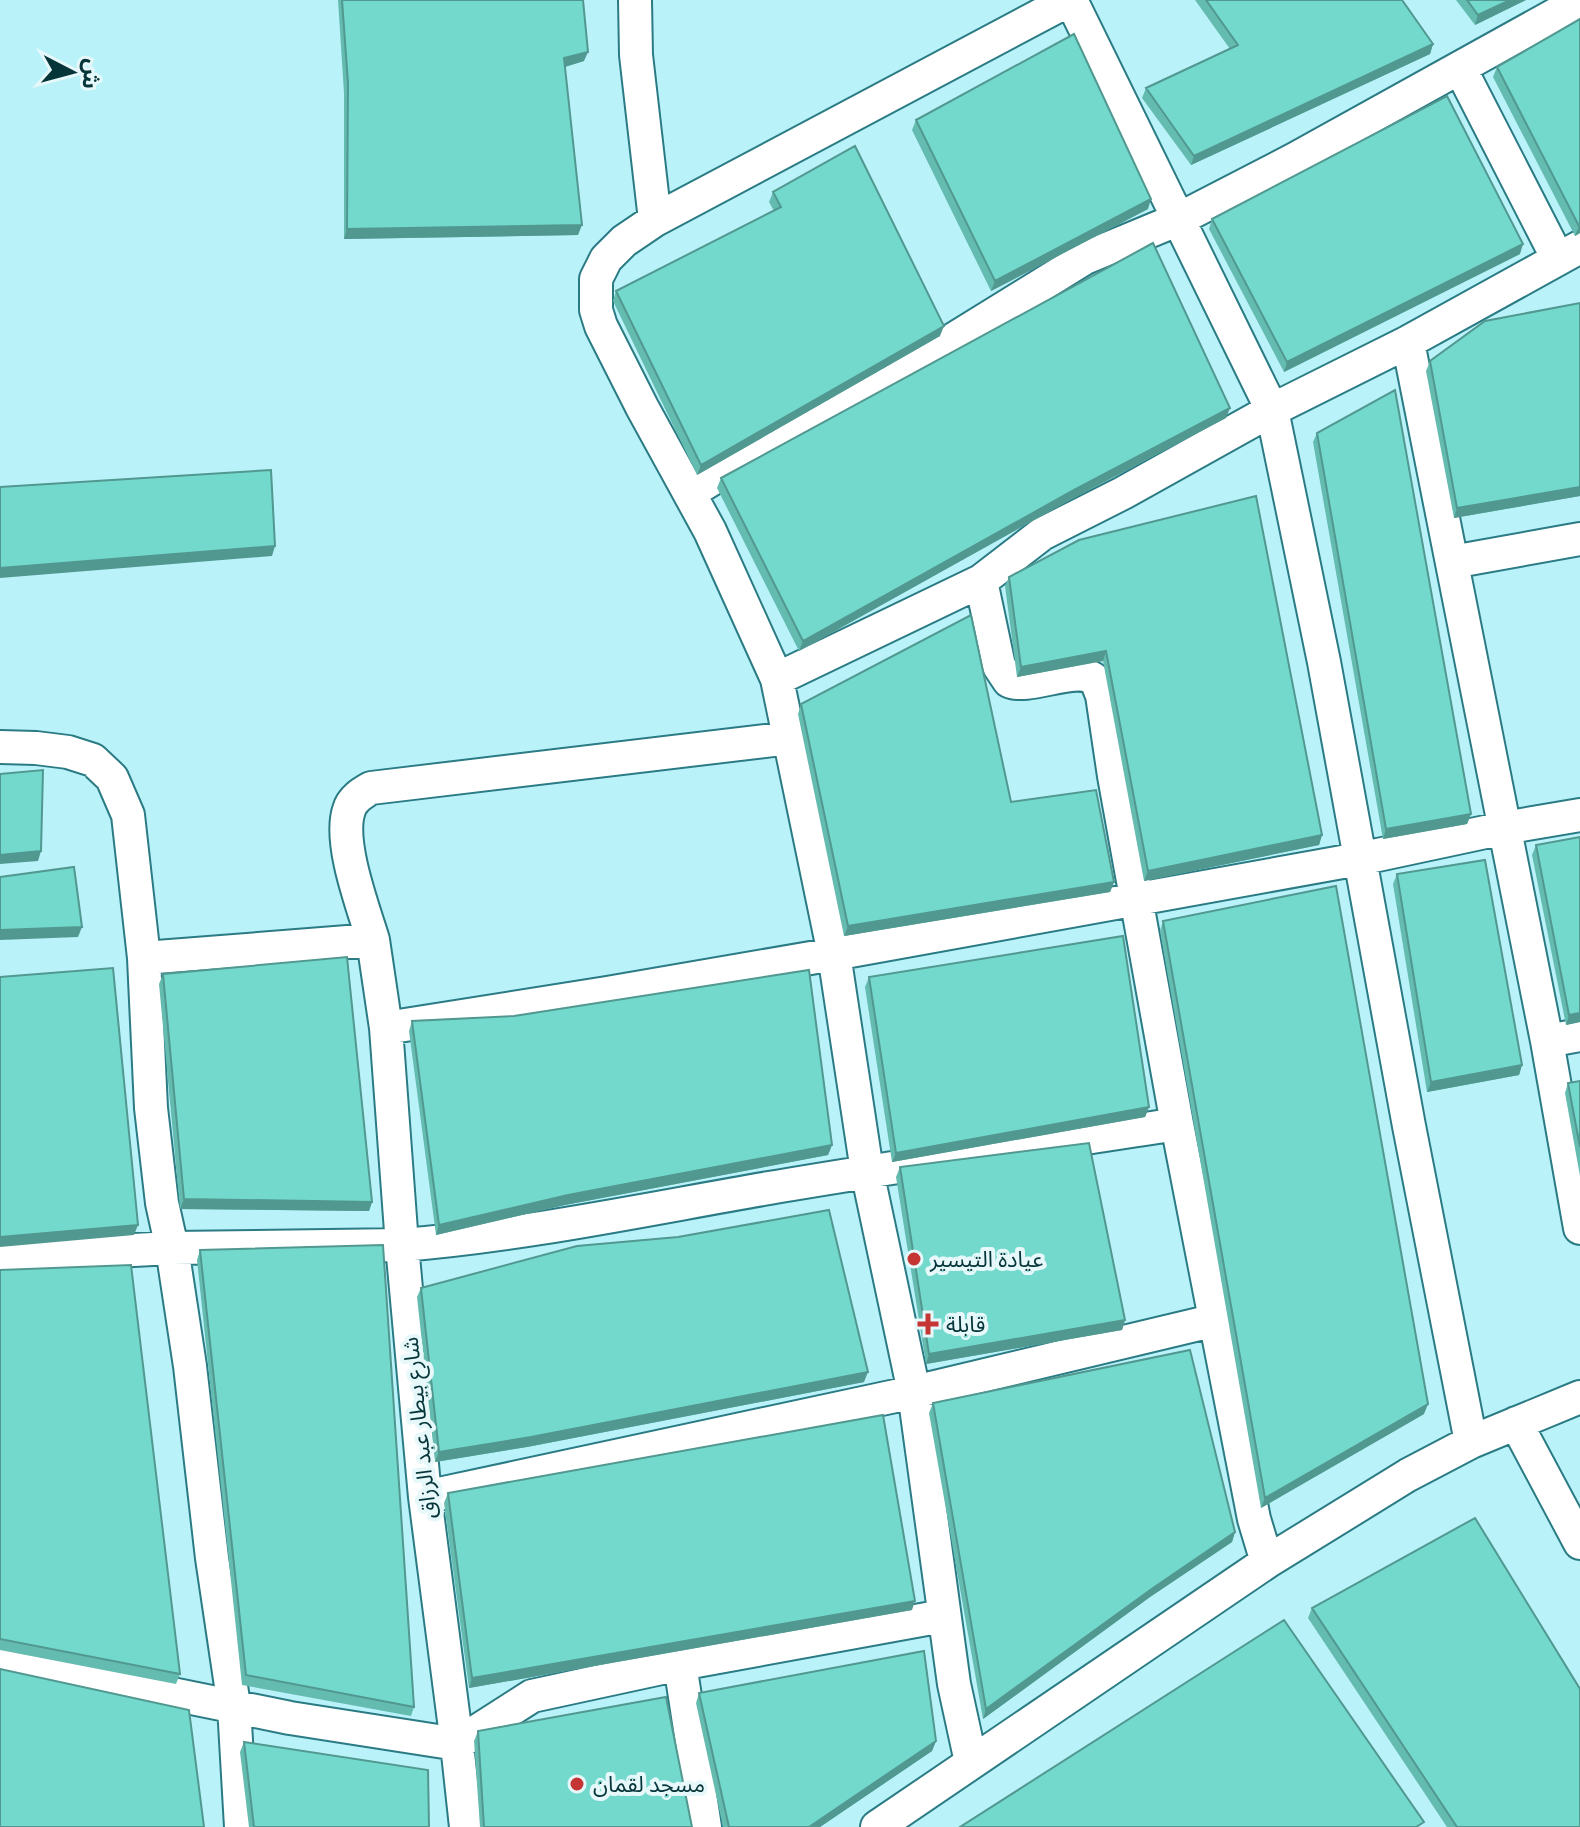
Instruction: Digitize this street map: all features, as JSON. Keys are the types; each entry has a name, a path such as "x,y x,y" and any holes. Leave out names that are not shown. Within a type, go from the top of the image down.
{"street":[{"path":"635,0 636,55 655,220"},
{"path":"971,1762 943,1616 914,1392 867,1171 834,954 777,679 710,531 601,326 596,310 596,279 606,259 624,241 655,220 1070,0 1272,410 1324,662 1471,1442"},
{"path":"689,493 832,406 923,358 1085,258 1179,219 1580,1"},
{"path":"777,679 981,581 1042,534 1272,410 1408,342 1569,253 1460,68"},
{"path":"1408,342 1547,1041 1580,1228"},
{"path":"1452,562 1580,539"},
{"path":"981,581 999,666 1009,681 1021,685 1081,674 1098,683 1102,695 1177,1124 1254,1519 1267,1562"},
{"name":"شارع بيطار عبد الرزاق","path":"466,1827 425,1497 386,1028 373,940 350,861 346,830 349,808 360,794 371,788 790,738"},
{"path":"0,747 68,752 93,760 112,778 128,815 144,958 151,1108 162,1203 190,1366 212,1558 234,1706 241,1827"},
{"path":"386,1028 834,954 1359,859 1580,815"},
{"path":"144,958 373,940"},
{"path":"1547,1041 1580,1035"},
{"path":"0,1257 172,1248 434,1242 569,1223 867,1171 1177,1124"},
{"path":"425,1497 914,1392 1216,1320"},
{"path":"877,1827 1267,1562 1408,1475 1471,1442 1580,1397"},
{"path":"1516,1423 1580,1543"},
{"path":"0,1659 290,1718 457,1744 532,1696 680,1664 943,1616"},
{"path":"680,1664 705,1827"}],"building":[{"path":"342,0 583,0 588,52 564,58 582,225 347,229 348,83"},
{"path":"1206,0 1402,0 1433,44 1194,156 1146,88 1238,45"},
{"path":"1467,0 1510,0 1478,15"},
{"path":"1580,19 1580,225 1579,226 1497,67"},
{"path":"1074,34 1151,199 995,281 916,120"},
{"path":"1447,96 1523,244 1287,362 1212,219"},
{"path":"855,146 944,326 701,465 616,291 781,207 773,192"},
{"path":"1153,243 1230,408 1074,490 803,641 721,478"},
{"path":"1580,303 1580,487 1457,508 1430,361 1485,321"},
{"path":"1395,390 1471,814 1386,829 1317,433"},
{"path":"271,470 275,546 0,568 0,487"},
{"path":"1256,496 1322,835 1148,871 1106,651 1021,667 1009,577 1079,540"},
{"path":"971,615 1011,802 1096,790 1114,882 848,926 801,704"},
{"path":"43,770 41,851 0,855 0,774"},
{"path":"1580,837 1580,1013 1569,1015 1536,845"},
{"path":"1485,860 1522,1065 1431,1082 1397,874"},
{"path":"74,867 82,927 0,930 0,877"},
{"path":"1336,886 1428,1404 1265,1498 1163,921"},
{"path":"1123,936 1149,1107 896,1153 869,977"},
{"path":"347,957 372,1202 184,1199 163,974"},
{"path":"113,968 138,1225 0,1237 0,977"},
{"path":"809,970 832,1145 568,1195 439,1225 412,1021 514,1016"},
{"path":"1580,1081 1580,1147 1568,1083"},
{"path":"1089,1143 1125,1320 929,1354 900,1167"},
{"path":"829,1210 868,1372 439,1452 421,1288 577,1246 678,1237"},
{"path":"383,1245 414,1707 246,1675 200,1250"},
{"path":"131,1265 180,1674 0,1639 0,1270"},
{"path":"1190,1350 1235,1532 986,1709 933,1403"},
{"path":"883,1415 915,1601 472,1678 448,1493"},
{"path":"1475,1518 1580,1689 1580,1827 1457,1827 1312,1608"},
{"path":"1284,1620 1424,1822 1416,1827 960,1827"},
{"path":"924,1651 936,1741 809,1827 729,1827 699,1693"},
{"path":"0,1669 189,1710 204,1827 0,1827"},
{"name":"مسجد لقمان","path":"666,1697 692,1827 484,1827 478,1731"},
{"path":"244,1742 428,1770 429,1827 254,1827"}],"place":[{"name":"عيادة التيسير","path":"914,1259"},
{"name":"قابلة","path":"928,1324"},
{"name":"مسجد لقمان","path":"577,1784"}]}
